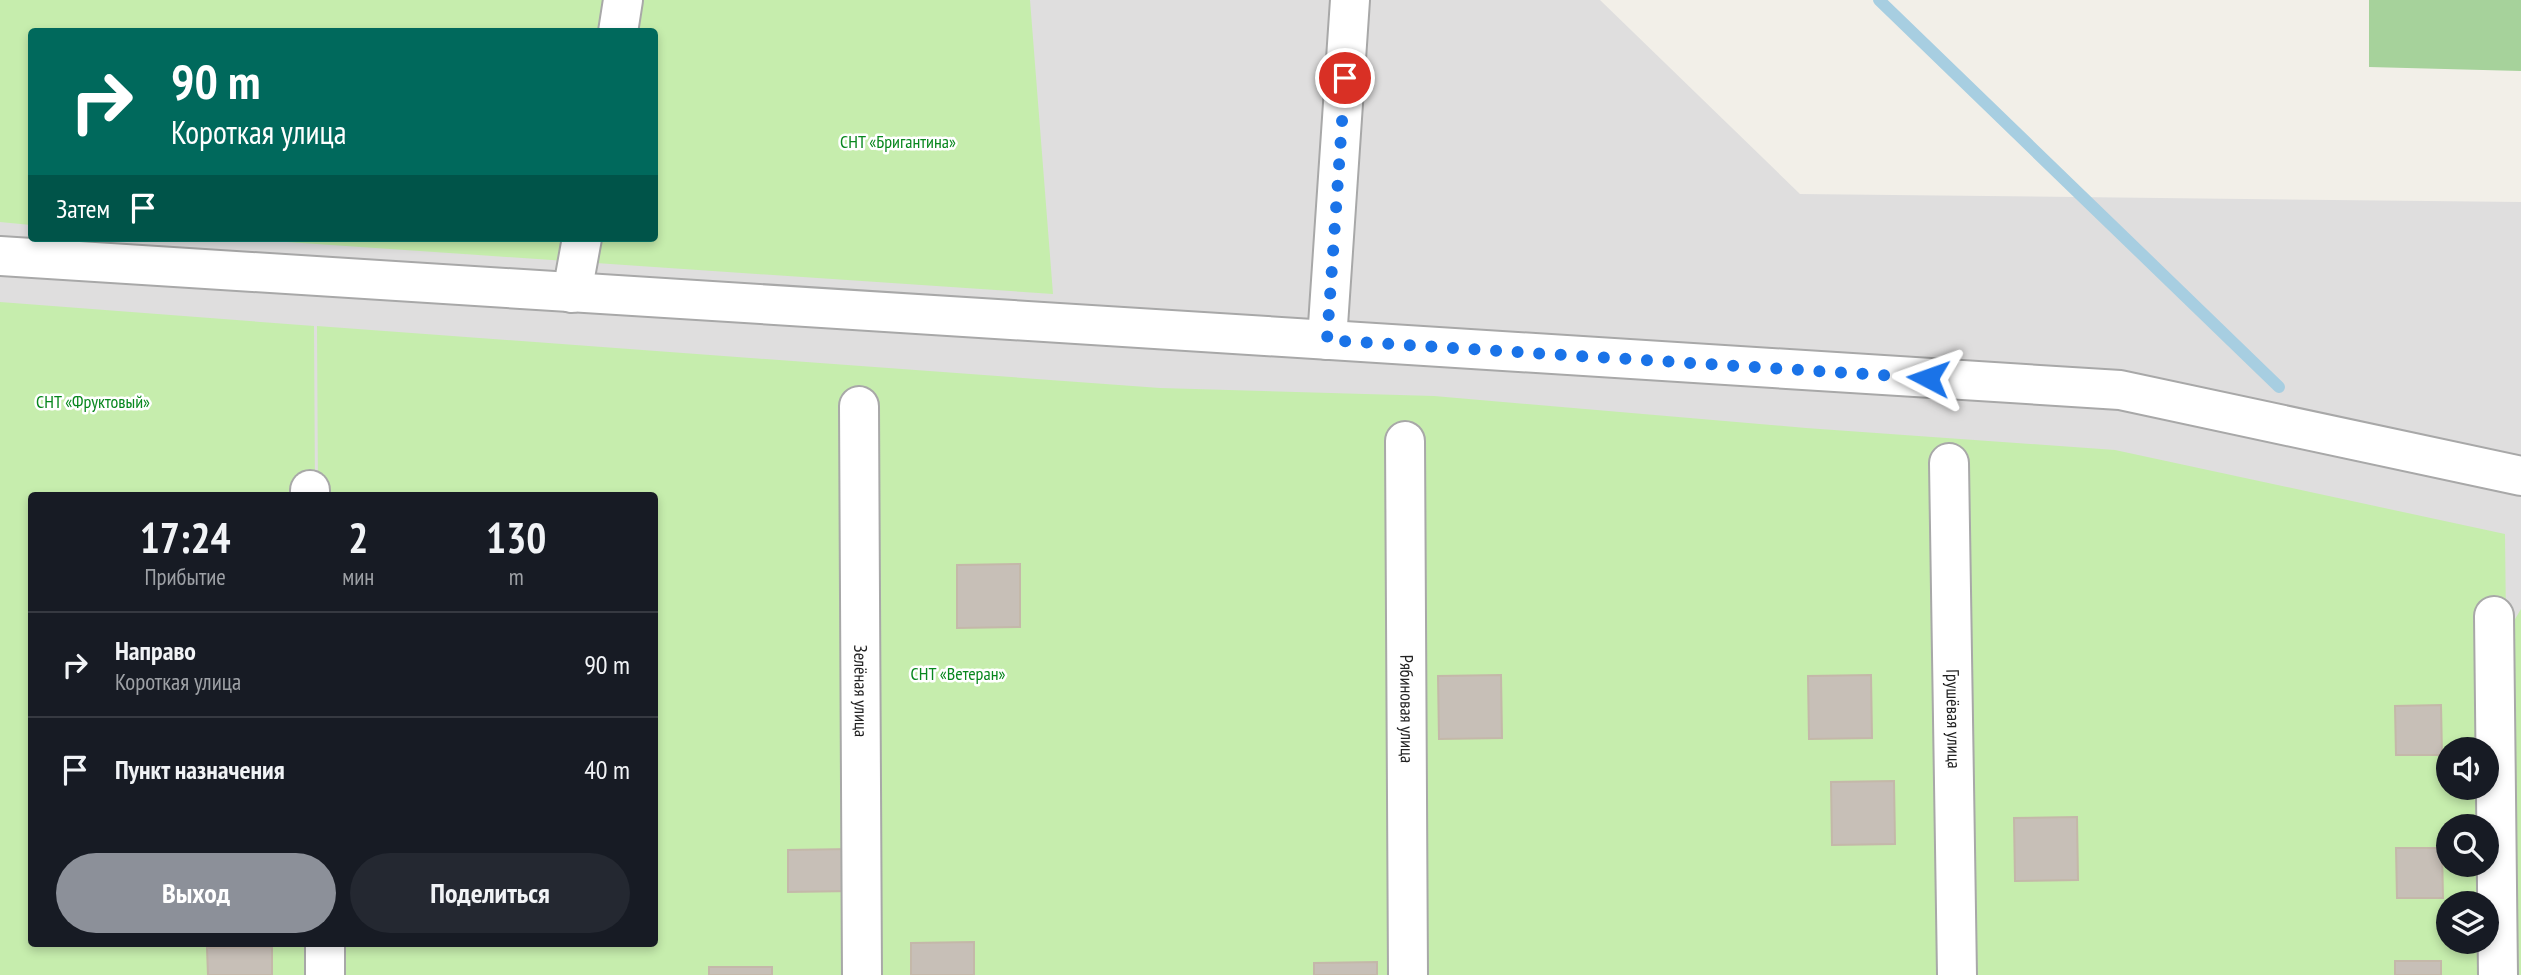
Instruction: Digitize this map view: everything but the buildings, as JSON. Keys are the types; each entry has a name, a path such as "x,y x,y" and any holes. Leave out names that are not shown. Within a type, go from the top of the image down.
{"street":[{"path":"619,28 623,0"},
{"path":"1327,340 1350,0"},
{"path":"572,293 581,242"},
{"path":"0,256 2120,390 2521,476"},
{"name":"Зелёная улица","path":"859,406 862,975"},
{"name":"Рябиновая улица","path":"1405,441 1408,975"},
{"name":"Грушёвая улица","path":"1949,463 1958,975"},
{"path":"2494,616 2498,975"},
{"path":"310,947 310,975"},
{"path":"324,947 325,975"}],"shaded area":[{"path":"0,0 1600,0 1800,194 2521,202 2521,975 0,975"}],"green space":[{"name":"СНТ «Бригантина»","path":"0,0 1030,0 1053,294 287,242 658,242 658,28 28,28 28,225 0,222"},
{"path":"2369,0 2521,0 2521,71 2369,67"},
{"name":"СНТ «Фруктовый»","path":"0,302 314,326 315,492 28,492 28,947 316,947 317,975 0,975"},
{"name":"СНТ «Ветеран»","path":"317,326 1160,388 1434,396 1806,428 2115,450 2505,534 2510,975 319,975 319,947 658,947 658,492 318,492"},
{"path":"2521,609 2521,975 2516,975 2511,626"}],"waterway":[{"path":"1879,0 2279,387"}],"route":[{"path":"1345,78 1327,340 1928,378"}]}
